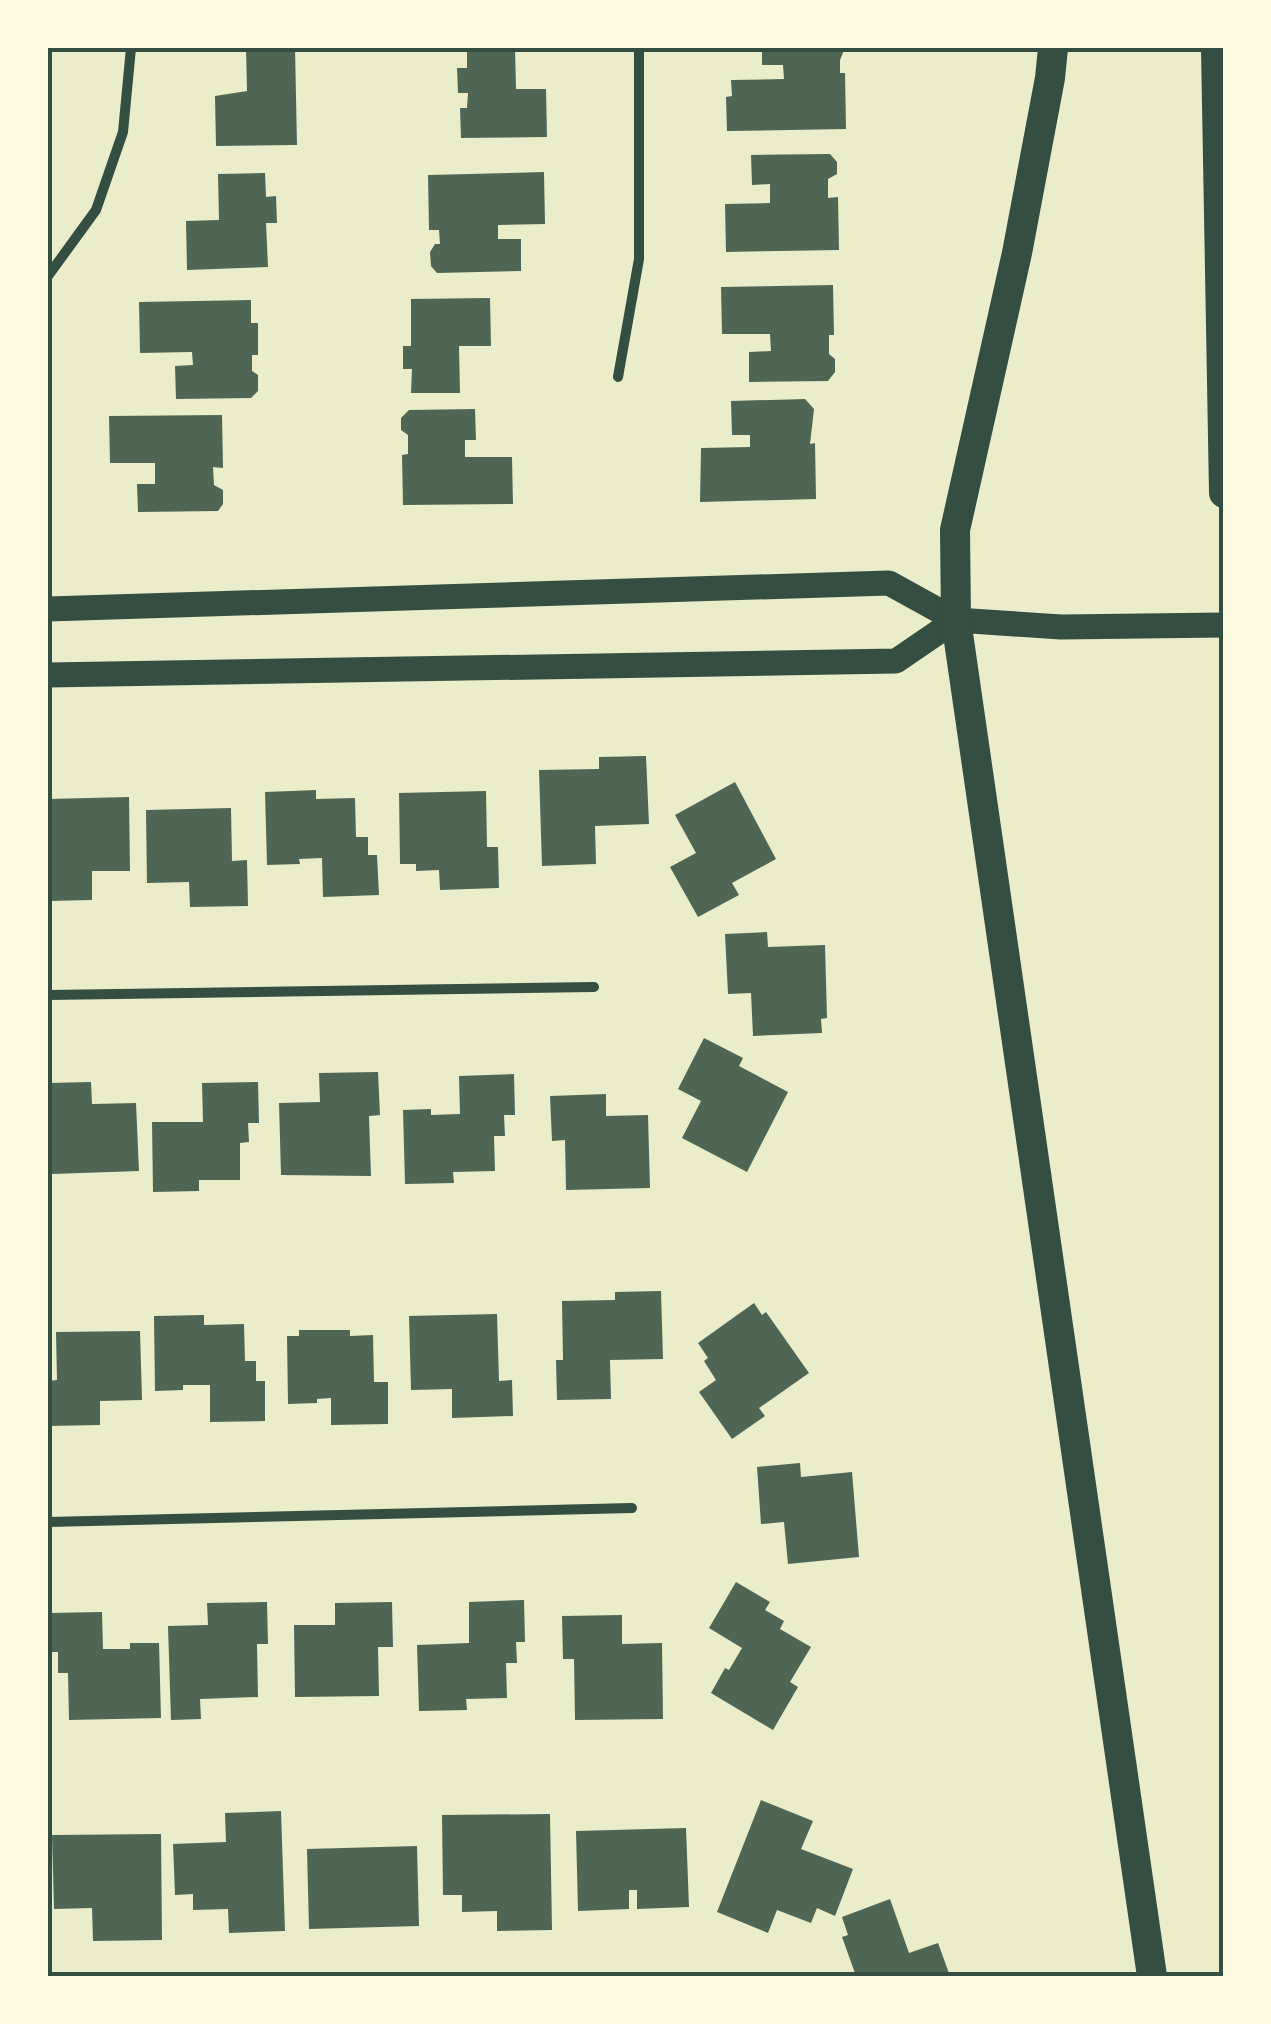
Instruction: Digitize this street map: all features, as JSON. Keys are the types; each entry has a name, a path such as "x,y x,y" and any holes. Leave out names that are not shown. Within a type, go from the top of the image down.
{"highway":[{"path":"1053,48 1018,253 955,530 956,620 1152,1976"},
{"path":"1216,48 1224,493"}],"main road":[{"path":"48,609 889,584 956,620 1061,627 1224,625"},
{"path":"48,675 896,661 956,620"}],"street":[{"path":"48,276 96,210 123,132 131,48"},
{"path":"618,376 639,260 639,48"},
{"path":"48,995 594,987"},
{"path":"48,1522 632,1508"}],"building":[{"path":"246,48 295,48 297,145 216,146 215,96 247,91"},
{"path":"467,48 515,48 516,89 546,89 547,137 461,138 460,108 467,108 468,93 458,93 457,68 467,68"},
{"path":"762,48 845,48 840,73 845,73 846,129 727,131 726,97 732,96 731,80 784,79 783,65 762,65"},
{"path":"830,154 837,162 837,174 828,179 828,198 838,197 839,250 726,252 725,204 770,203 770,184 752,185 751,155"},
{"path":"544,172 545,224 498,225 498,239 521,239 521,271 437,273 431,266 430,252 435,244 440,244 439,230 429,230 428,175"},
{"path":"265,173 266,197 276,196 277,223 266,223 268,267 187,270 186,221 219,220 218,174"},
{"path":"833,285 834,335 829,335 829,354 835,359 835,372 828,381 749,382 749,352 771,351 770,334 722,334 721,287"},
{"path":"490,298 491,346 459,346 460,393 411,393 412,369 403,369 403,346 411,346 411,299"},
{"path":"251,300 251,323 258,323 258,355 252,355 252,371 258,375 258,391 251,398 176,399 175,366 193,365 192,352 140,353 139,302"},
{"path":"805,399 814,409 810,444 815,443 816,499 700,502 701,448 750,447 750,435 732,435 731,401"},
{"path":"475,409 476,440 465,440 465,457 512,457 513,504 403,505 402,455 408,454 408,435 401,430 401,418 409,410"},
{"path":"222,415 223,468 213,467 214,485 223,490 223,504 218,511 138,512 137,484 155,484 155,463 110,463 109,416"},
{"path":"646,756 649,824 595,826 596,864 542,866 539,770 599,769 599,757"},
{"path":"735,782 776,859 732,883 739,895 698,917 670,867 696,853 675,815"},
{"path":"316,790 316,799 355,798 356,837 368,837 368,855 377,855 379,895 323,897 322,858 299,859 300,864 267,865 265,792"},
{"path":"486,791 487,847 498,847 499,888 440,890 439,870 416,871 416,864 400,864 399,793"},
{"path":"129,797 130,871 92,871 92,900 48,901 48,799"},
{"path":"231,808 232,861 247,860 248,906 190,907 189,882 147,883 146,810"},
{"path":"767,932 768,947 825,945 827,1018 821,1019 822,1033 753,1036 751,993 728,994 725,934"},
{"path":"704,1038 743,1058 739,1066 788,1092 747,1172 682,1138 701,1101 678,1089"},
{"path":"378,1072 380,1115 369,1116 371,1176 281,1175 279,1103 320,1102 319,1073"},
{"path":"514,1074 515,1115 504,1115 505,1136 494,1136 495,1171 453,1172 454,1183 405,1184 403,1110 431,1109 431,1115 460,1114 459,1076"},
{"path":"91,1082 92,1104 136,1103 139,1171 52,1174 48,1083"},
{"path":"258,1082 259,1123 248,1123 249,1142 240,1143 240,1180 199,1180 199,1191 153,1192 152,1122 203,1122 202,1083"},
{"path":"606,1094 606,1116 648,1115 650,1188 566,1190 565,1140 552,1141 550,1096"},
{"path":"661,1291 663,1359 610,1360 611,1399 557,1400 556,1360 563,1360 562,1301 615,1300 615,1292"},
{"path":"754,1303 762,1315 766,1312 809,1373 759,1408 765,1416 732,1439 699,1392 716,1380 698,1343"},
{"path":"497,1314 499,1381 512,1380 513,1416 452,1418 452,1389 411,1390 409,1316"},
{"path":"204,1315 204,1325 244,1324 245,1361 256,1361 256,1381 265,1381 265,1421 210,1422 210,1385 155,1391 154,1316"},
{"path":"299,1330 350,1330 350,1336 373,1335 374,1382 388,1382 388,1424 331,1425 331,1398 317,1399 317,1403 288,1404 287,1336 299,1336"},
{"path":"140,1331 142,1400 100,1401 100,1425 48,1426 48,1381 57,1380 56,1332"},
{"path":"800,1463 801,1477 852,1472 859,1557 788,1564 784,1522 761,1524 757,1467"},
{"path":"736,1582 770,1602 765,1610 784,1621 780,1629 811,1647 790,1682 798,1687 773,1730 711,1693 742,1648 709,1628"},
{"path":"524,1600 525,1642 516,1642 517,1663 506,1663 507,1698 466,1699 467,1710 419,1711 417,1645 469,1643 469,1602"},
{"path":"267,1602 268,1644 257,1644 258,1697 200,1699 201,1719 171,1720 168,1626 208,1625 207,1603"},
{"path":"392,1602 393,1647 378,1647 379,1696 295,1697 294,1625 335,1625 335,1603"},
{"path":"102,1612 103,1649 130,1649 130,1643 159,1643 161,1718 69,1720 68,1673 58,1673 58,1652 48,1652 48,1613"},
{"path":"622,1615 622,1644 662,1643 663,1719 575,1720 574,1659 563,1659 562,1616"},
{"path":"761,1800 813,1821 801,1849 853,1869 835,1916 817,1908 811,1923 777,1910 768,1933 717,1912"},
{"path":"281,1811 285,1931 229,1933 228,1909 193,1910 193,1894 175,1895 173,1844 226,1842 225,1813"},
{"path":"550,1814 552,1930 497,1931 497,1911 462,1912 462,1895 443,1895 442,1815"},
{"path":"686,1828 689,1907 637,1909 637,1890 629,1890 629,1909 578,1911 576,1831"},
{"path":"161,1834 162,1940 93,1941 92,1908 54,1909 52,1835"},
{"path":"417,1846 419,1926 309,1929 307,1849"},
{"path":"890,1899 909,1953 938,1943 950,1976 856,1976 842,1937 848,1935 842,1917"}]}
